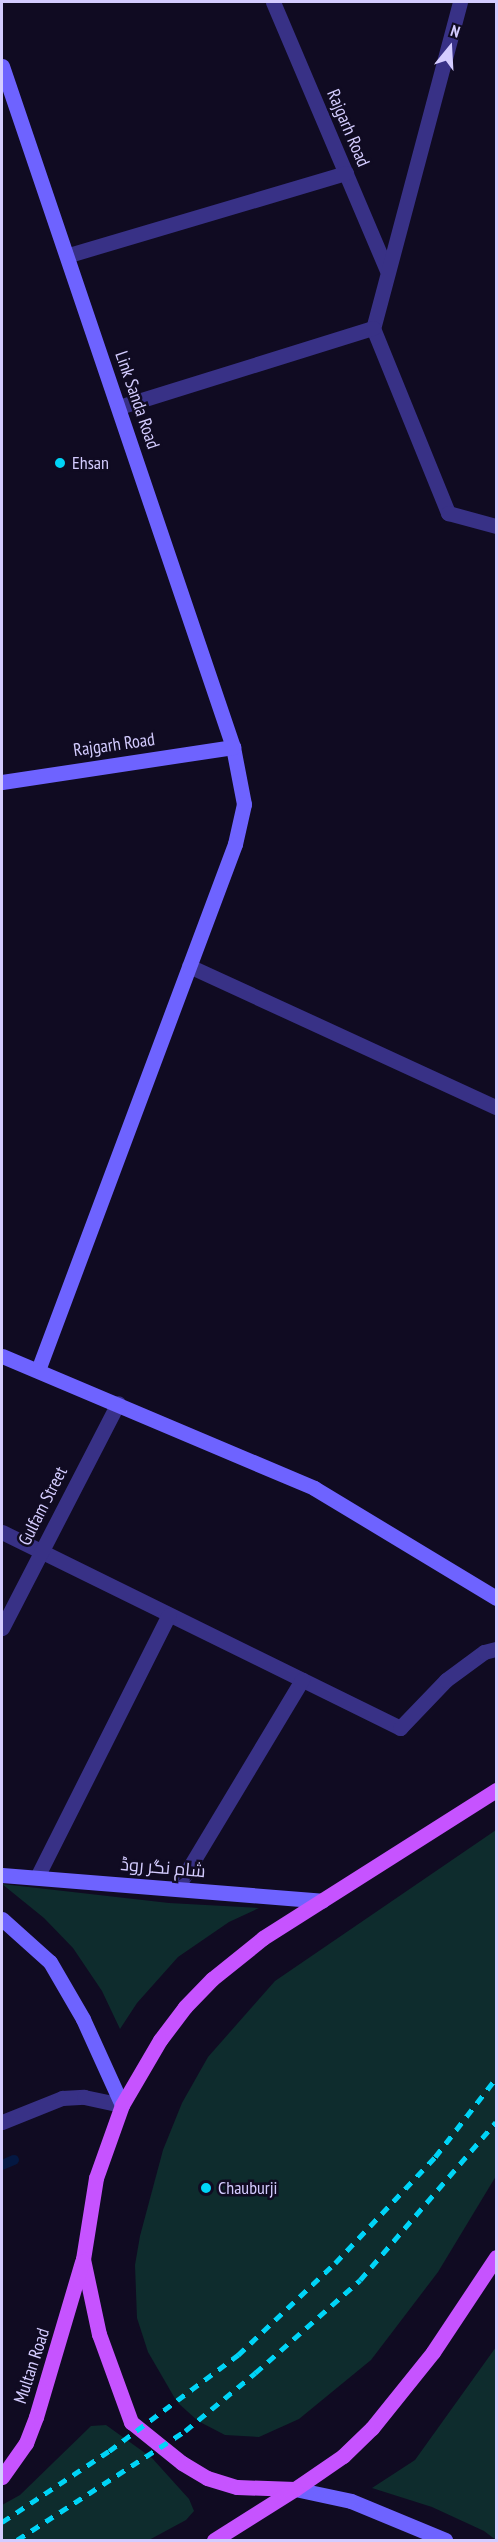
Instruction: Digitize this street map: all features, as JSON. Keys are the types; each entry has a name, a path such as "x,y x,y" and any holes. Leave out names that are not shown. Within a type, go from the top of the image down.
{"main road":[{"path":"295,2489 237,2487 207,2478 182,2463 131,2422 99,2334 83,2259 96,2178 122,2105 160,2040 212,1979 263,1938 496,1790"},
{"path":"214,2541 343,2456 372,2428 434,2352 496,2257"},
{"name":"Multan Road","path":"2,2477 26,2443 36,2417 83,2259"}],"street":[{"name":"Rajgarh Road","path":"273,2 387,270"},
{"path":"460,2 373,328 448,513 496,526"},
{"name":"Link Sanda Road","path":"2,66 69,255 233,747 244,804 235,844 38,1370"},
{"path":"69,255 346,173"},
{"path":"120,407 373,328"},
{"name":"Rajgarh Road","path":"2,782 233,747"},
{"path":"189,966 496,1107"},
{"path":"2,1356 118,1403 314,1488 496,1598"},
{"name":"Gulfam Street","path":"2,1628 118,1403"},
{"path":"2,1532 400,1728 446,1680 484,1652 496,1649"},
{"path":"38,1877 169,1615"},
{"path":"177,1888 302,1680"},
{"name":"شام نگر روڈ","path":"2,1875 322,1901"},
{"path":"2,1919 50,1962 83,2019 122,2105"},
{"path":"2,2122 62,2098 84,2097 122,2105"},
{"path":"295,2489 391,2515 445,2541"}],"green space":[{"path":"496,1830 496,2176 438,2272 371,2360 299,2419 259,2437 225,2435 198,2421 177,2402 148,2352 137,2318 135,2265 140,2236 163,2150 182,2103 208,2057 275,1981"},
{"path":"2,1884 169,1903 259,1908 229,1922 178,1957 137,2003 120,2029 102,1991 73,1948 44,1918"},
{"path":"496,2347 496,2540 484,2531 432,2507 372,2488 415,2460"},
{"path":"106,2425 152,2458 189,2499 194,2511 186,2520 149,2540 2,2540 2,2505 20,2495 91,2426"}],"waterway":[{"path":"2,2165 14,2160"}],"railway":[{"path":"2,2522 109,2451 238,2355 335,2263 435,2157 496,2078"},
{"path":"17,2540 185,2431 255,2373 360,2280 496,2122"}],"place":[{"name":"Ehsan","path":"60,463"},
{"name":"Chauburji","path":"206,2188"}]}
